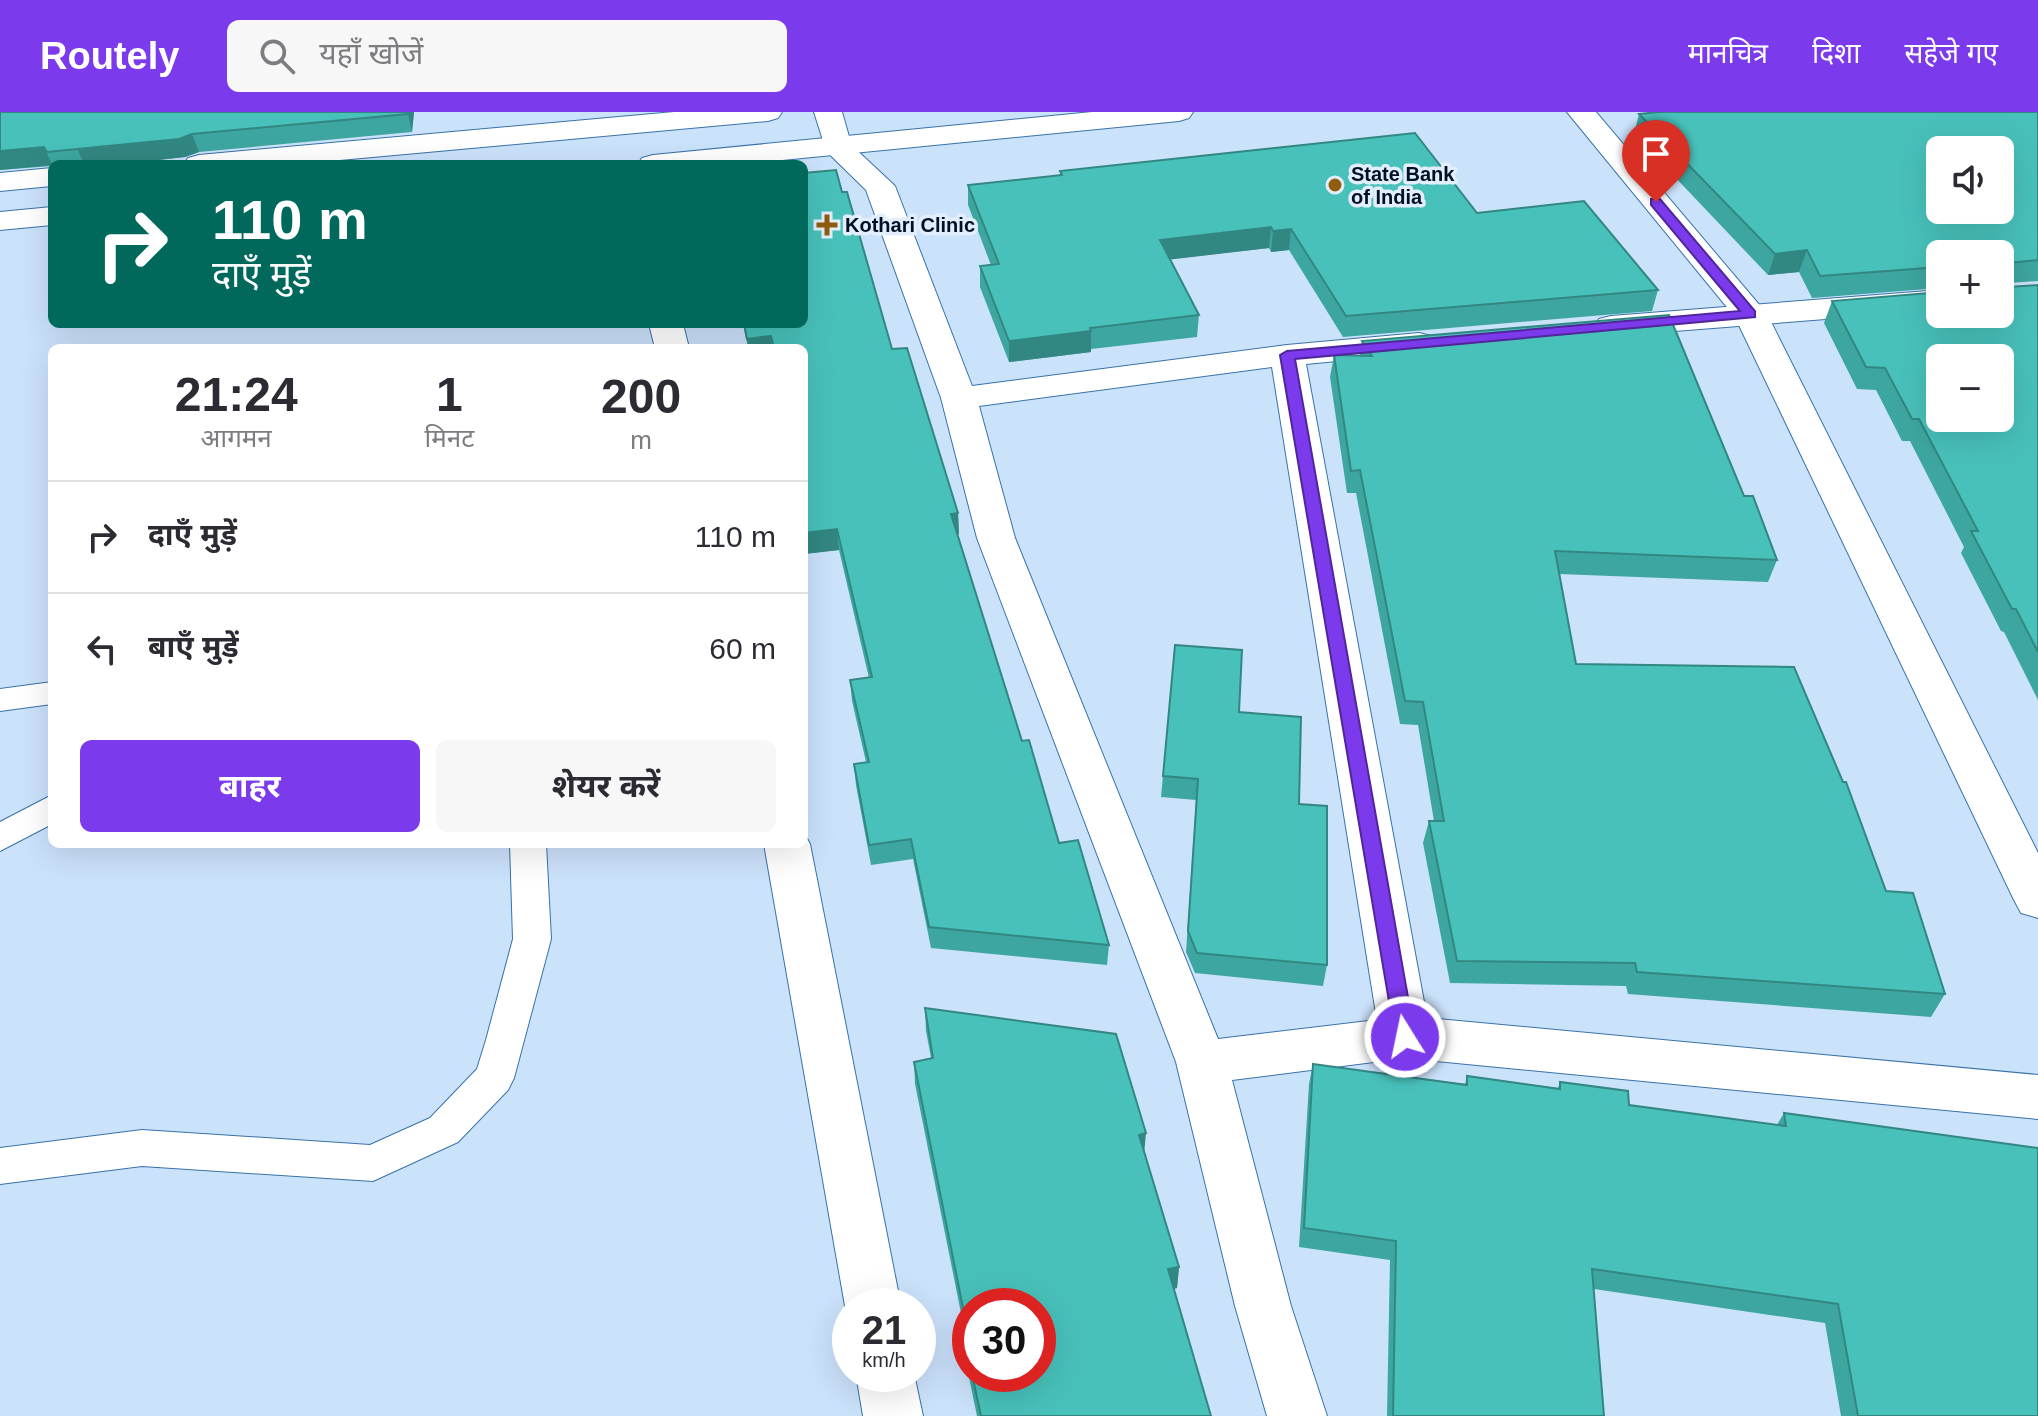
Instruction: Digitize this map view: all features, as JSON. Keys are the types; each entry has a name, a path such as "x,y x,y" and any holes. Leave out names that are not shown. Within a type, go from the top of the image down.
{"street":[{"path":"243,160 768,112"},
{"path":"688,160 833,130 1179,112"},
{"path":"1581,112 1750,314 2038,900"},
{"path":"833,130 880,186 959,398 996,538 1202,1062 1263,1306 1297,1416"},
{"path":"0,182 48,177"},
{"path":"0,221 48,216"},
{"path":"1580,329 1926,301"},
{"path":"959,398 1287,355 1457,340"},
{"path":"1287,355 1405,1037"},
{"path":"788,848 870,1288"},
{"path":"1202,1062 1405,1037 2038,1097"},
{"path":"888,1392 893,1416"}],"lane":[{"path":"0,700 48,694"},
{"path":"0,838 48,810"},
{"path":"0,1166 142,1148 373,1163 444,1130 494,1078 506,1040 532,939 528,848"}],"building":[{"path":"0,112 408,114 192,134 179,139 47,152 44,147 0,151"},
{"path":"2038,112 2038,260 2014,262 2014,240 1926,240 1926,268 1820,276 1807,250 1775,254 1639,114"},
{"path":"1415,133 1477,213 1584,201 1658,290 1346,316 1291,229 1273,231 1271,227 1160,240 1199,315 1009,341 980,266 999,264 968,185 1062,175 1060,171"},
{"path":"836,170 842,192 847,192 892,349 907,348 958,513 951,514 1022,741 1029,740 1059,843 1078,840 1109,945 929,927 911,839 869,845 854,764 869,762 850,680 872,677 837,529 808,533 808,344 773,344 771,336 747,339 745,328 808,328 808,173"},
{"path":"2038,285 2038,652 1971,531 1978,531 1919,419 1912,419 1885,368 1866,367 1832,301 1926,293 1926,328 2014,328 2014,287"},
{"path":"1669,315 1744,496 1753,496 1777,560 1555,551 1576,664 1794,667 1843,782 1846,782 1886,891 1913,893 1945,994 1637,972 1635,963 1457,961 1429,821 1444,821 1423,702 1405,701 1360,470 1351,471 1334,355 1372,356 1362,341"},
{"path":"1175,645 1242,650 1239,712 1301,717 1299,804 1327,806 1327,965 1197,953 1188,931 1198,779 1163,776"},
{"path":"925,1008 1116,1034 1146,1133 1139,1135 1179,1267 1168,1269 1211,1416 981,1416 976,1392 1056,1392 1056,1288 959,1288 914,1062 933,1058"},
{"path":"1313,1064 1467,1085 1467,1076 1560,1089 1560,1082 1628,1091 1629,1105 1786,1126 1784,1113 2038,1148 2038,1416 1858,1416 1838,1304 1592,1269 1604,1416 1393,1416 1396,1241 1304,1228"}],"place":[{"name":"State Bank of India","path":"1335,185"},
{"name":"Kothari Clinic","path":"827,225"}],"route":[{"path":"1405,1037 1287,355 1750,314 1656,202"}]}
